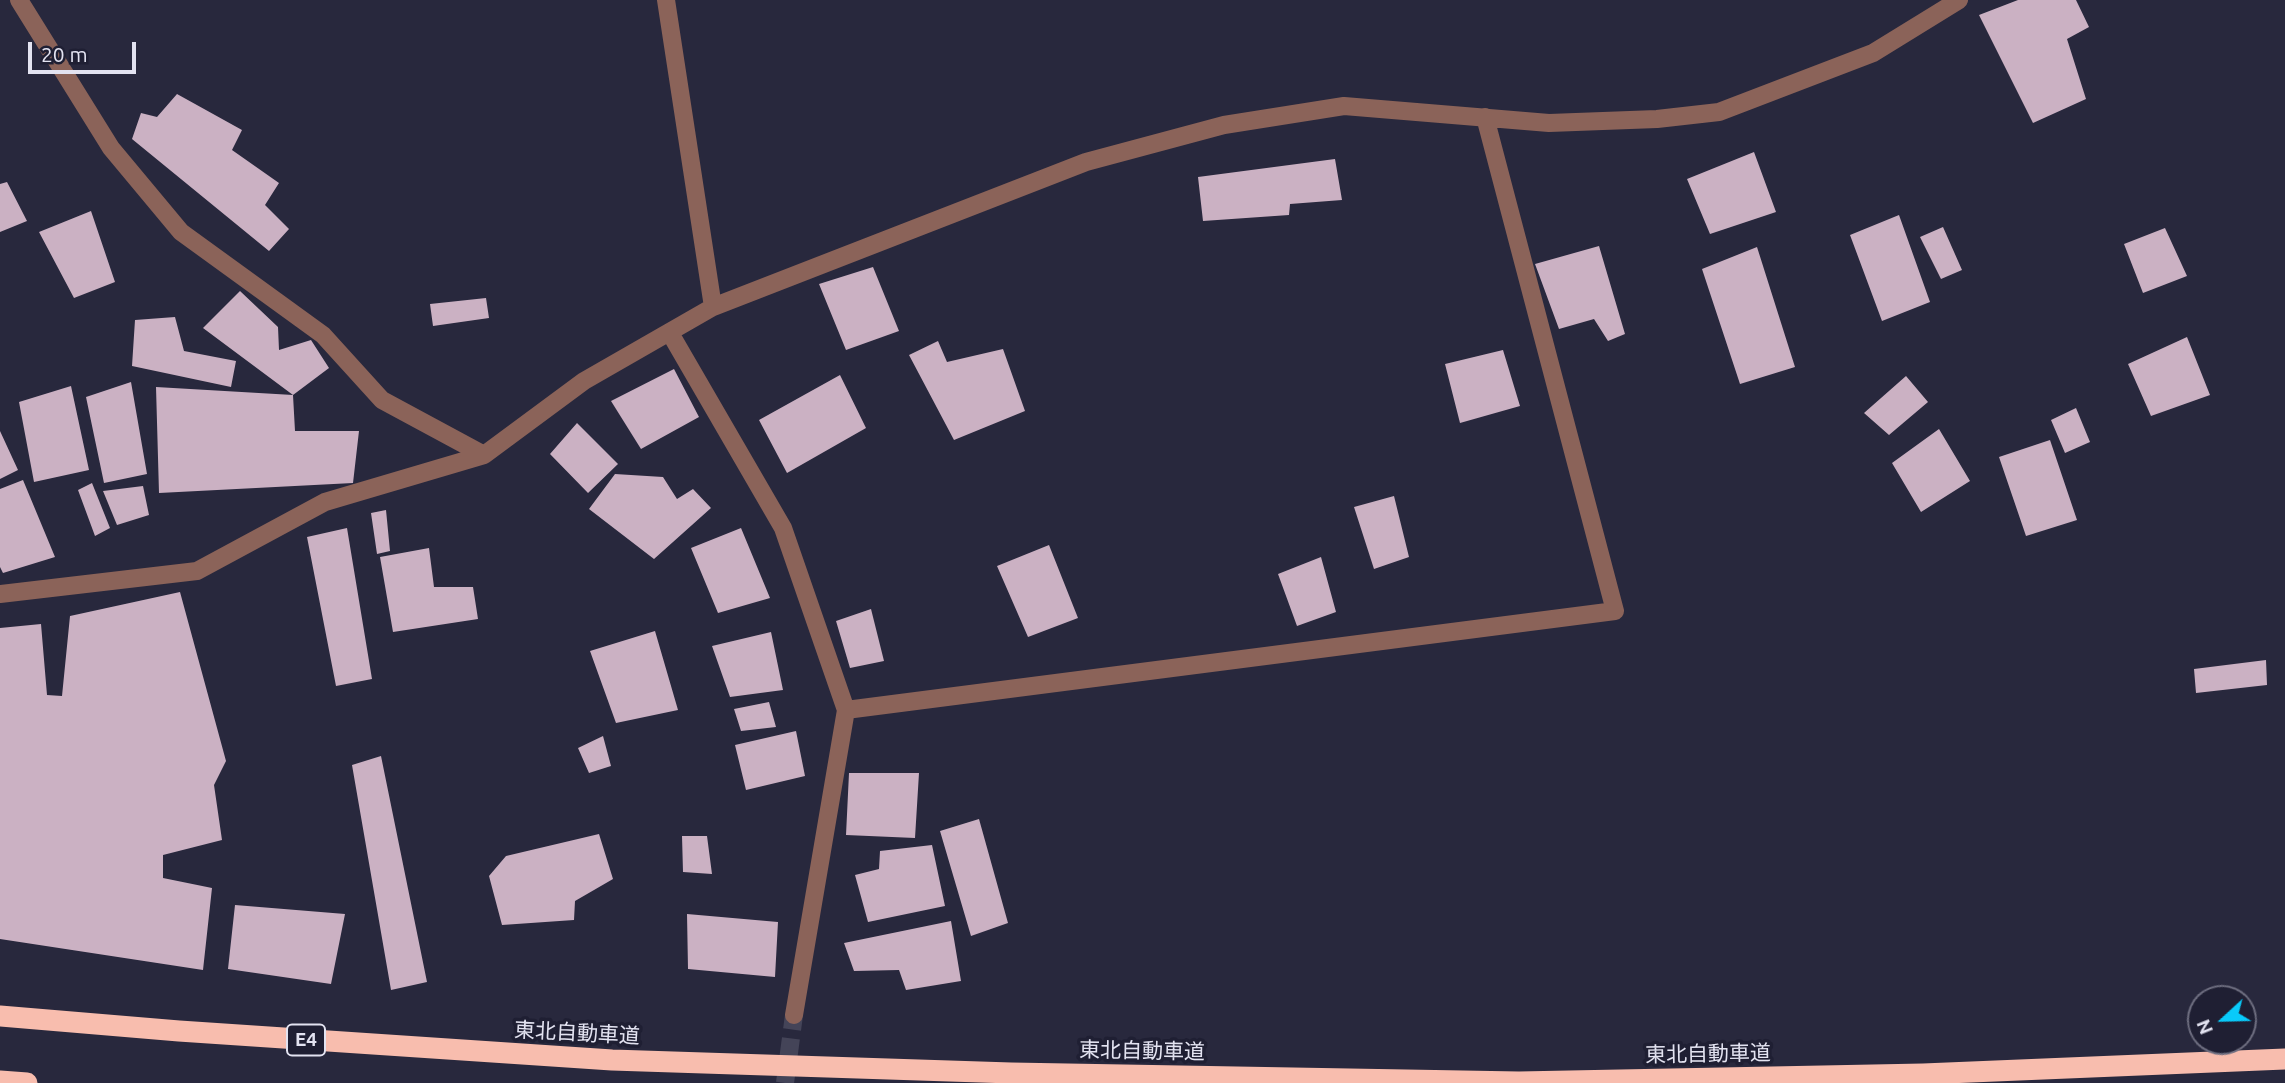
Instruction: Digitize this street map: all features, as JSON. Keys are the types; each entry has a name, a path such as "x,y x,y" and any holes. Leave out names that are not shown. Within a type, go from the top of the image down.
{"highway":[{"name":"東北自動車道","path":"0,1016 179,1031 612,1060 1011,1073 1505,1082 1923,1074 2285,1059"},
{"path":"0,1081 27,1083"}],"street":[{"path":"19,0 111,148 181,232 323,335 382,400 484,455"},
{"path":"666,0 713,307"},
{"path":"0,594 198,571 325,502 484,455 584,381 713,307 1086,162 1223,125 1344,106 1549,123 1657,119 1719,112 1873,53 1959,0"},
{"path":"846,710 1615,611 1485,117"},
{"path":"670,333 783,528 846,710 794,1015"}],"building":[{"path":"2018,0 2076,0 2089,27 2067,39 2086,99 2033,123 1979,15"},
{"path":"177,94 242,130 232,150 279,183 265,205 289,229 269,251 132,139 141,113 157,117"},
{"path":"1754,152 1776,212 1710,234 1687,179"},
{"path":"1335,159 1342,200 1290,204 1289,215 1203,221 1198,177"},
{"path":"7,182 27,221 0,232 0,184"},
{"path":"91,211 115,282 74,298 39,232"},
{"path":"1899,215 1930,302 1882,321 1850,235"},
{"path":"1943,227 1962,270 1941,279 1920,237"},
{"path":"2165,228 2187,276 2143,293 2124,244"},
{"path":"1599,246 1625,334 1608,341 1594,319 1559,329 1535,264"},
{"path":"1757,247 1795,367 1740,384 1702,269"},
{"path":"873,267 899,331 846,350 819,284"},
{"path":"240,291 278,327 279,350 311,340 329,368 293,395 203,328"},
{"path":"486,298 489,318 433,326 430,304"},
{"path":"175,317 184,351 236,361 231,387 132,366 135,320"},
{"path":"2187,337 2210,395 2151,416 2128,364"},
{"path":"938,341 947,362 1003,349 1025,411 954,440 909,355"},
{"path":"1503,350 1520,406 1460,423 1445,364"},
{"path":"674,369 699,417 641,449 611,401"},
{"path":"840,375 866,428 787,473 759,420"},
{"path":"1906,376 1928,402 1889,435 1864,413"},
{"path":"131,382 147,474 104,483 86,397"},
{"path":"71,386 89,470 34,482 19,402"},
{"path":"156,387 293,395 295,431 359,431 353,483 159,493"},
{"path":"2076,408 2090,442 2065,453 2051,420"},
{"path":"577,423 618,464 588,493 550,454"},
{"path":"1939,429 1970,481 1921,512 1892,463"},
{"path":"0,431 18,470 0,479"},
{"path":"2050,440 2077,520 2026,536 1999,457"},
{"path":"615,474 663,477 677,499 693,489 711,508 654,559 589,509"},
{"path":"23,480 55,557 3,573 0,567 0,489"},
{"path":"92,483 110,528 95,536 78,490"},
{"path":"143,486 149,515 117,525 103,491"},
{"path":"1394,496 1409,557 1374,569 1354,507"},
{"path":"386,510 390,551 377,554 371,513"},
{"path":"347,528 372,679 336,686 307,537"},
{"path":"741,528 770,598 718,613 691,548"},
{"path":"1049,545 1078,618 1028,637 997,566"},
{"path":"429,548 434,587 473,587 478,619 393,632 380,557"},
{"path":"1321,557 1336,612 1297,626 1278,574"},
{"path":"180,592 226,761 214,785 222,840 163,855 163,878 212,888 203,970 0,939 0,628 41,624 47,695 62,696 70,616"},
{"path":"871,609 884,661 850,668 836,621"},
{"path":"655,631 678,710 616,723 590,651"},
{"path":"771,632 783,690 730,697 712,646"},
{"path":"2266,660 2267,685 2196,693 2194,669"},
{"path":"769,702 776,727 741,731 734,709"},
{"path":"796,731 805,776 746,790 735,745"},
{"path":"603,736 611,766 589,773 578,748"},
{"path":"381,756 427,982 391,990 352,765"},
{"path":"849,773 919,773 915,838 846,835"},
{"path":"979,819 1008,923 971,936 940,831"},
{"path":"599,834 613,879 575,901 574,920 502,925 489,876 506,856"},
{"path":"682,836 707,836 712,874 683,872"},
{"path":"932,845 945,906 868,922 855,875 879,869 880,851"},
{"path":"235,905 345,914 331,984 228,969"},
{"path":"687,914 778,922 775,977 688,969"},
{"path":"951,921 961,981 906,990 899,970 854,971 844,943"}],"tunnel":[{"path":"785,1083 794,1015"}]}
